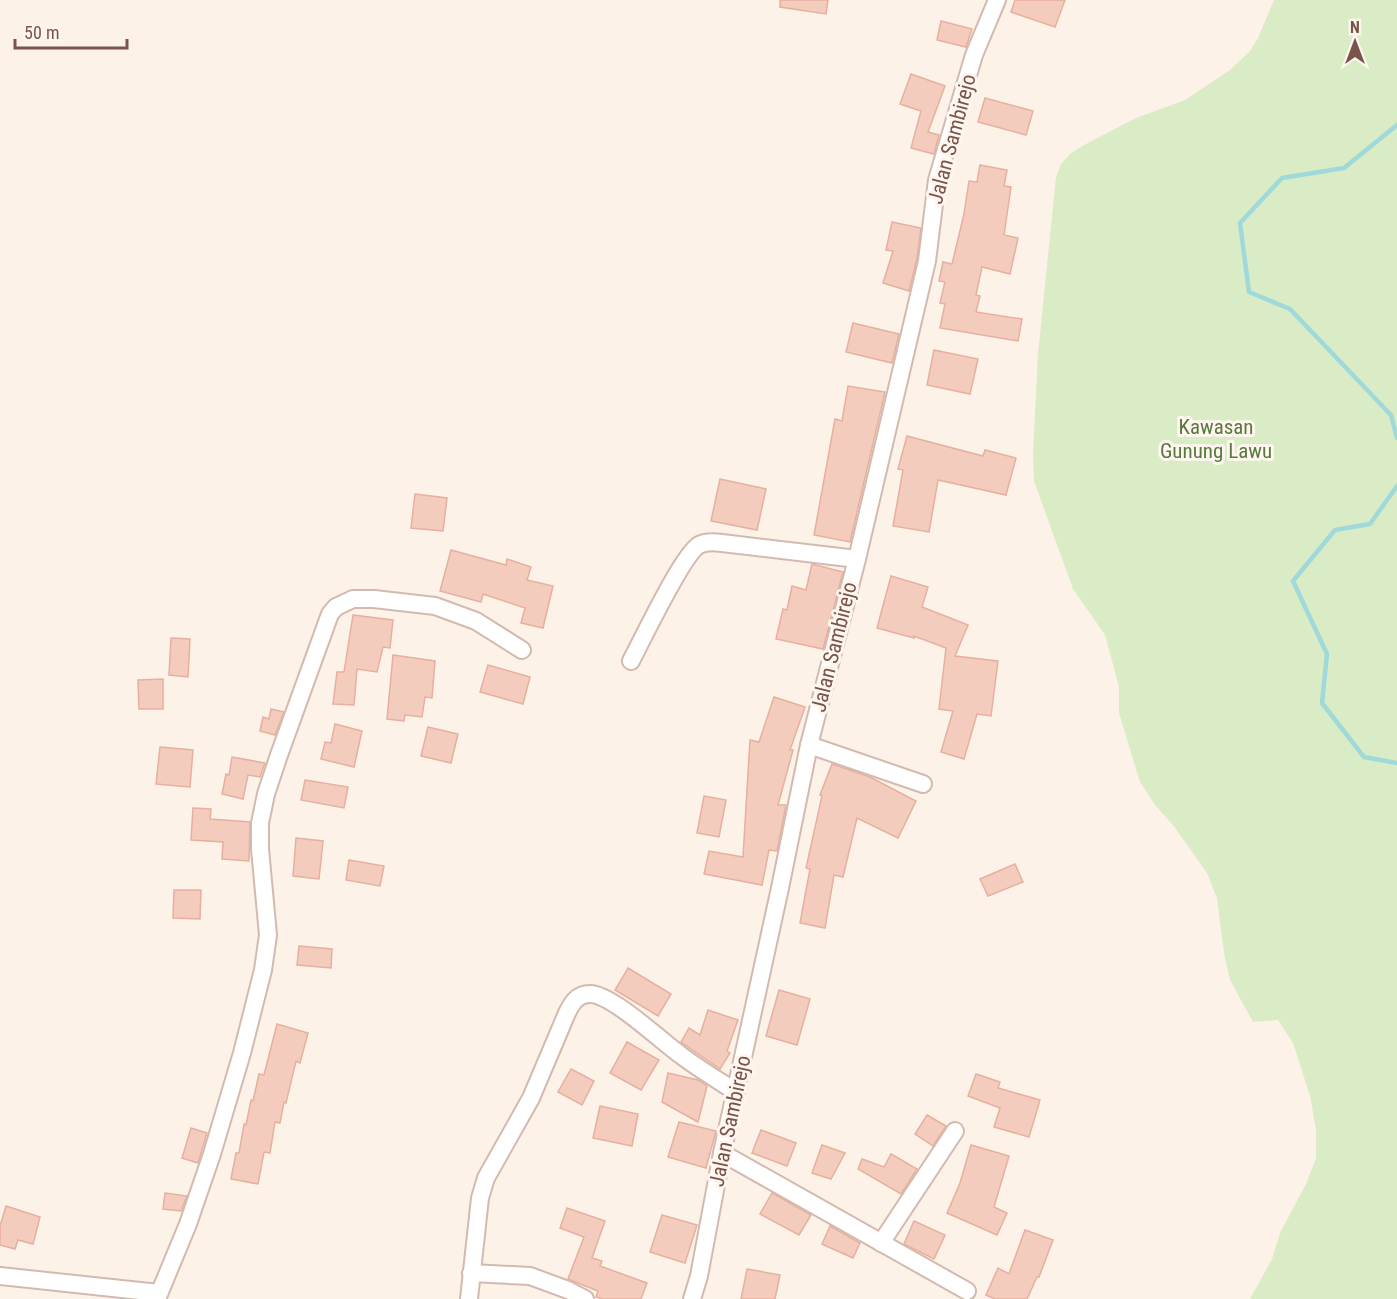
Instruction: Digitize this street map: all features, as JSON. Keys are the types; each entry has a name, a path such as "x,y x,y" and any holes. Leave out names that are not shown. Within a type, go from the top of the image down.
{"street":[{"name":"Jalan Sambirejo","path":"692,1299 699,1276 722,1153 809,745 857,559 927,261 937,180 974,55 997,0"},
{"path":"631,661 684,561 699,545 710,542 722,543 857,559"},
{"path":"0,1276 158,1296 188,1224 212,1154 261,981 268,935 260,849 260,823 266,794 279,755 330,614 336,607 352,599 374,599 435,606 476,621 522,650"},
{"path":"809,745 922,784"},
{"path":"469,1299 480,1198 486,1178 531,1098 572,1002 579,996 591,993 605,999 680,1055 736,1092"},
{"path":"881,1243 955,1131"},
{"path":"722,1153 967,1291"},
{"path":"471,1273 530,1276 585,1299"}],"green space":[{"name":"Kawasan Gunung Lawu","path":"1274,0 1397,0 1397,1299 1250,1299 1272,1259 1280,1233 1306,1184 1316,1158 1316,1130 1310,1096 1293,1043 1278,1020 1253,1022 1230,980 1217,898 1207,873 1140,782 1119,713 1119,687 1105,635 1073,589 1034,481 1033,453 1038,354 1056,177 1061,164 1070,154 1084,145 1136,118 1185,100 1230,70 1250,51"}],"building":[{"path":"780,0 828,0 826,14 780,7"},
{"path":"1015,0 1065,0 1055,27 1011,12"},
{"path":"941,21 972,29 966,47 937,40"},
{"path":"911,74 945,86 928,132 939,135 934,154 911,148 921,111 900,104"},
{"path":"985,98 1033,111 1026,135 978,122"},
{"path":"980,165 1007,170 1004,186 1011,187 1004,235 1018,238 1010,274 982,267 976,295 980,296 976,312 1022,319 1018,341 940,328 945,304 940,303 945,282 939,281 943,262 952,264 969,181 977,182"},
{"path":"892,222 921,228 917,259 909,291 883,283 893,251 886,250"},
{"path":"853,323 899,334 892,363 846,352"},
{"path":"934,350 978,359 970,394 927,385"},
{"path":"848,386 885,392 850,542 814,535 835,419 842,421"},
{"path":"907,436 983,456 985,450 1016,458 1006,495 938,480 929,532 893,526 903,470 898,469"},
{"path":"720,479 766,489 757,530 711,521"},
{"path":"415,494 447,498 443,531 411,528"},
{"path":"451,550 506,565 507,559 531,567 527,580 553,586 543,628 521,623 525,608 483,594 481,602 440,591"},
{"path":"812,564 843,572 823,649 776,639 783,609 787,610 792,586 806,590"},
{"path":"891,576 928,587 922,607 968,625 955,656 998,661 991,716 977,714 964,759 941,752 953,711 939,709 946,648 914,636 914,638 877,628"},
{"path":"353,615 393,620 390,648 383,647 377,672 357,669 354,705 333,704 337,672 344,672"},
{"path":"171,638 190,639 188,677 169,675"},
{"path":"393,655 435,661 432,698 425,697 422,717 405,715 404,721 387,719"},
{"path":"488,665 530,677 523,704 480,692"},
{"path":"163,679 163,709 139,709 138,680"},
{"path":"774,697 805,707 790,750 793,750 778,805 786,805 777,851 769,850 762,885 704,874 709,851 743,857 750,740 759,742"},
{"path":"271,709 284,712 275,735 260,731 263,717 269,719"},
{"path":"335,724 362,731 354,767 321,759 325,742 331,743"},
{"path":"428,727 458,734 451,763 421,756"},
{"path":"160,747 193,750 190,787 156,784"},
{"path":"232,757 265,763 260,777 248,775 243,799 222,794 226,774 229,775"},
{"path":"832,764 870,777 916,801 898,838 857,818 843,877 834,875 825,928 800,923 810,869 806,868 822,796 820,795"},
{"path":"305,780 348,787 344,808 301,800"},
{"path":"704,796 726,800 719,837 697,833"},
{"path":"193,808 211,809 210,819 250,822 249,861 222,859 223,842 191,840"},
{"path":"296,838 323,841 319,879 293,876"},
{"path":"349,860 384,866 380,886 346,880"},
{"path":"1015,864 1023,882 988,896 980,879"},
{"path":"174,890 201,890 200,919 173,918"},
{"path":"299,946 332,949 331,968 297,965"},
{"path":"628,968 671,994 658,1016 615,990"},
{"path":"779,990 810,999 797,1045 766,1036"},
{"path":"708,1010 738,1020 727,1051 730,1053 720,1069 681,1042 689,1028 700,1035"},
{"path":"277,1024 308,1033 300,1063 296,1061 280,1123 275,1122 270,1153 264,1152 258,1184 231,1179 251,1100 253,1101 259,1074 264,1075"},
{"path":"627,1042 659,1060 641,1090 610,1073"},
{"path":"571,1069 594,1081 582,1105 558,1092"},
{"path":"668,1073 698,1080 707,1086 698,1122 662,1102"},
{"path":"976,1074 1000,1082 998,1088 1040,1100 1029,1137 994,1127 1000,1108 968,1096"},
{"path":"600,1106 638,1114 632,1146 593,1138"},
{"path":"927,1115 946,1126 933,1146 915,1134"},
{"path":"679,1122 716,1131 706,1168 668,1157"},
{"path":"191,1128 207,1133 198,1163 182,1158"},
{"path":"761,1130 796,1143 787,1166 752,1153"},
{"path":"822,1145 845,1153 831,1179 812,1173"},
{"path":"971,1145 1009,1156 994,1207 1007,1213 997,1235 947,1213 960,1183"},
{"path":"891,1154 917,1169 901,1194 858,1169 862,1159 884,1167"},
{"path":"165,1193 187,1196 181,1211 163,1209"},
{"path":"772,1193 811,1215 799,1235 760,1214"},
{"path":"6,1206 40,1217 33,1244 18,1240 15,1249 0,1245 0,1226"},
{"path":"567,1208 605,1221 592,1258 602,1261 600,1266 647,1283 641,1299 603,1299 596,1297 598,1291 568,1279 584,1237 560,1228"},
{"path":"662,1215 697,1225 685,1263 650,1252"},
{"path":"914,1221 945,1235 934,1259 904,1244"},
{"path":"830,1226 860,1243 853,1258 822,1244"},
{"path":"1025,1230 1053,1240 1039,1277 1027,1299 995,1299 986,1295 998,1268 1009,1274"},
{"path":"747,1269 780,1275 775,1299 741,1299"}],"waterway":[{"path":"1397,125 1344,168 1282,178 1240,223 1249,292 1290,309 1391,415 1397,438"},
{"path":"1397,486 1370,524 1335,530 1293,581 1327,654 1322,703 1364,757 1397,763"}]}
